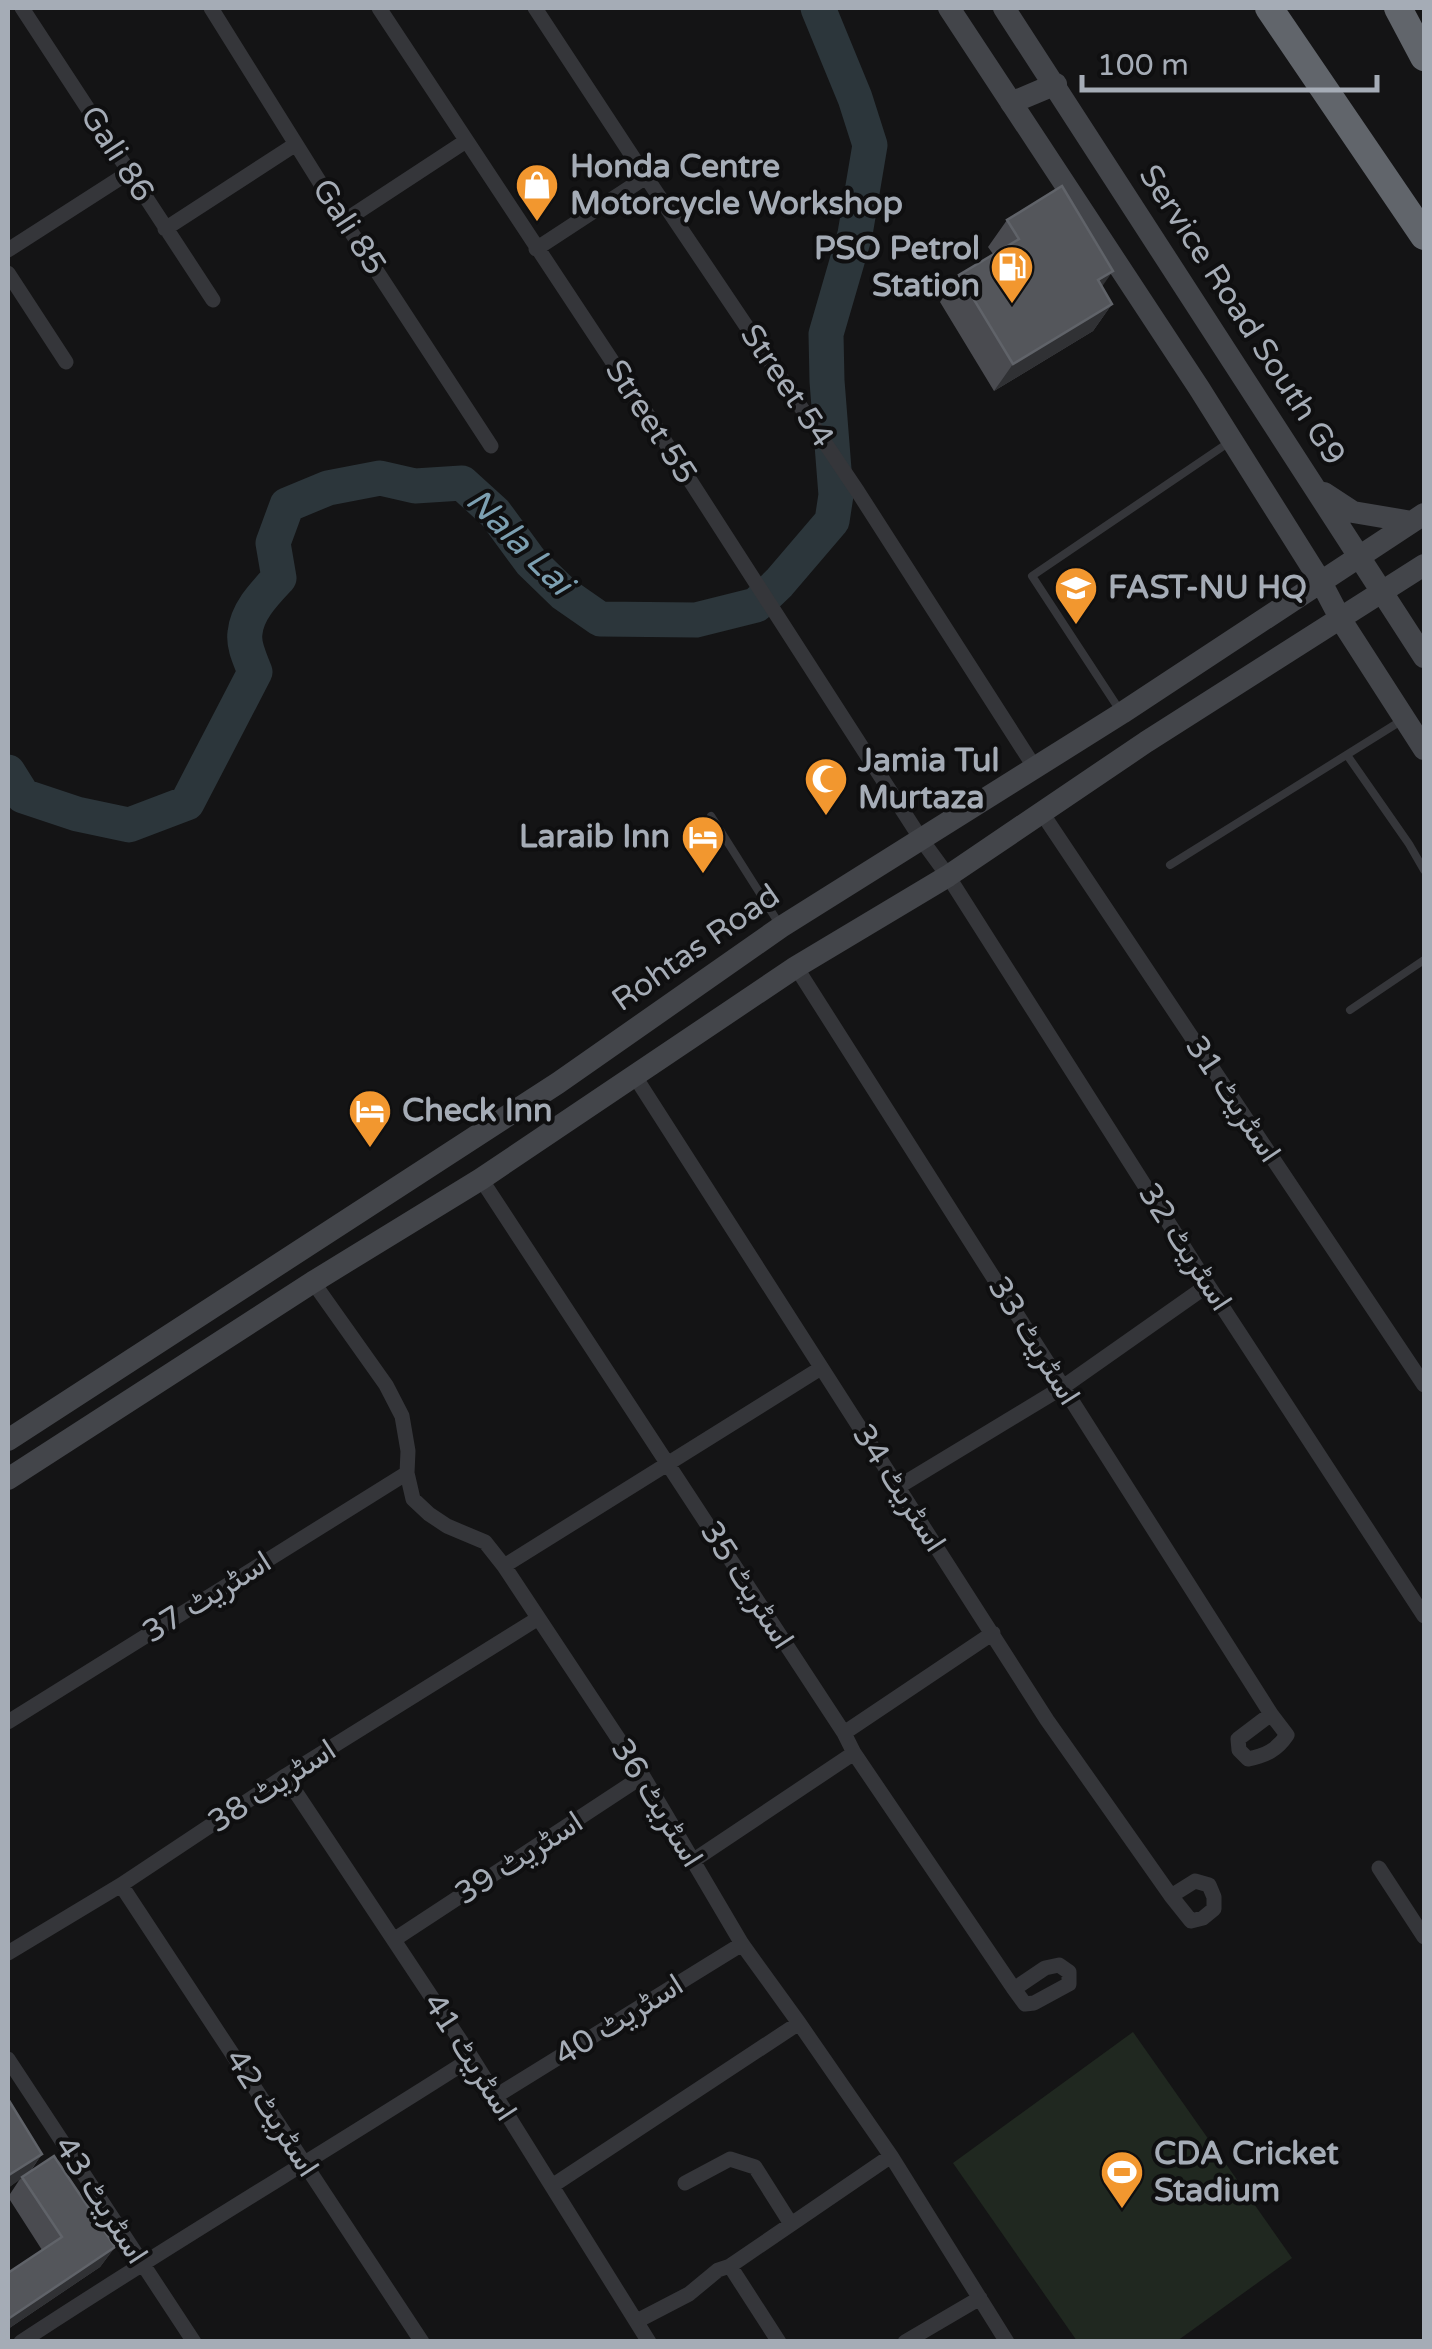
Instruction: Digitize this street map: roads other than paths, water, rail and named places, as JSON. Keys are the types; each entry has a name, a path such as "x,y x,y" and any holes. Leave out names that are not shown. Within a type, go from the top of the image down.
{"highway":[{"path":"1269,8 1424,236"},
{"path":"1398,8 1424,57"}],"main road":[{"path":"949,8 1232,440 1424,749"},
{"name":"Service Road South G9","path":"1004,8 1424,657"},
{"path":"1012,103 1056,84"},
{"path":"1307,477 1353,512 1418,518"},
{"name":"Rohtas Road","path":"8,1440 558,1083 781,928 1126,711 1418,518"},
{"path":"8,1478 313,1282 481,1180 796,968 948,876 1146,742 1424,564"},
{"path":"1126,711 1146,742"}],"street":[{"name":"Gali 86","path":"22,8 212,300"},
{"name":"Gali 85","path":"210,8 491,446"},
{"name":"Street 55","path":"379,8 921,838"},
{"name":"Street 54","path":"534,8 858,492 1034,768"},
{"path":"344,221 466,141"},
{"path":"165,228 296,144"},
{"path":"8,250 128,173"},
{"path":"536,248 646,178"},
{"path":"8,273 66,362"},
{"name":"اسٹریٹ 31","path":"1042,813 1424,1385"},
{"name":"اسٹریٹ 32","path":"921,838 1424,1616"},
{"name":"اسٹریٹ 33","path":"796,968 1270,1714"},
{"name":"اسٹریٹ 34","path":"634,1075 1047,1720 1171,1896"},
{"name":"اسٹریٹ 35","path":"481,1180 844,1733 854,1754 1014,1989"},
{"name":"اسٹریٹ 36","path":"313,1282 386,1385 402,1416 413,1498 447,1526 485,1542 504,1566 643,1776 742,1944 890,2156 1007,2342"},
{"path":"898,1487 1063,1387 1208,1285"},
{"path":"504,1566 821,1368"},
{"name":"اسٹریٹ 37","path":"8,1722 407,1473"},
{"name":"اسٹریٹ 38","path":"8,1953 537,1620"},
{"path":"844,1733 993,1633"},
{"path":"694,1860 854,1754"},
{"name":"اسٹریٹ 41","path":"285,1776 472,2058 648,2342"},
{"name":"اسٹریٹ 39","path":"395,1939 643,1776"},
{"path":"1379,1868 1424,1937"},
{"name":"اسٹریٹ 42","path":"121,1885 422,2342"},
{"name":"اسٹریٹ 40","path":"496,2096 742,1944"},
{"path":"552,2186 799,2023"},
{"name":"اسٹریٹ 43","path":"8,2058 194,2342"},
{"path":"21,2342 472,2058"},
{"path":"637,2321 689,2294 718,2270 730,2266 890,2156"},
{"path":"685,2183 730,2158 755,2167 791,2224"},
{"path":"730,2266 779,2342"},
{"path":"906,2342 980,2298"}],"lane":[{"path":"1126,711 1032,576 1232,440"},
{"path":"1170,864 1405,719"},
{"path":"1347,754 1424,870"},
{"path":"711,816 781,928"},
{"path":"1350,1010 1424,960"}],"waterway":[{"name":"Nala Lai","path":"8,772 23,796 77,814 129,825 187,803 255,672 245,643 246,625 279,578 273,543 287,505 328,488 380,478 415,486 462,483 495,513 531,562 564,594 600,619 696,620 756,605 832,521 836,495 826,334 855,234 870,145 818,8"}],"place":[{"name":"Honda Centre Motorcycle Workshop","path":"537,223"},
{"name":"PSO Petrol Station","path":"1012,305"},
{"name":"FAST-NU HQ","path":"1076,626"},
{"name":"Jamia Tul Murtaza","path":"826,817"},
{"name":"Laraib Inn","path":"703,875"},
{"name":"Check Inn","path":"370,1149"},
{"name":"CDA Cricket Stadium","path":"1122,2210"}]}
